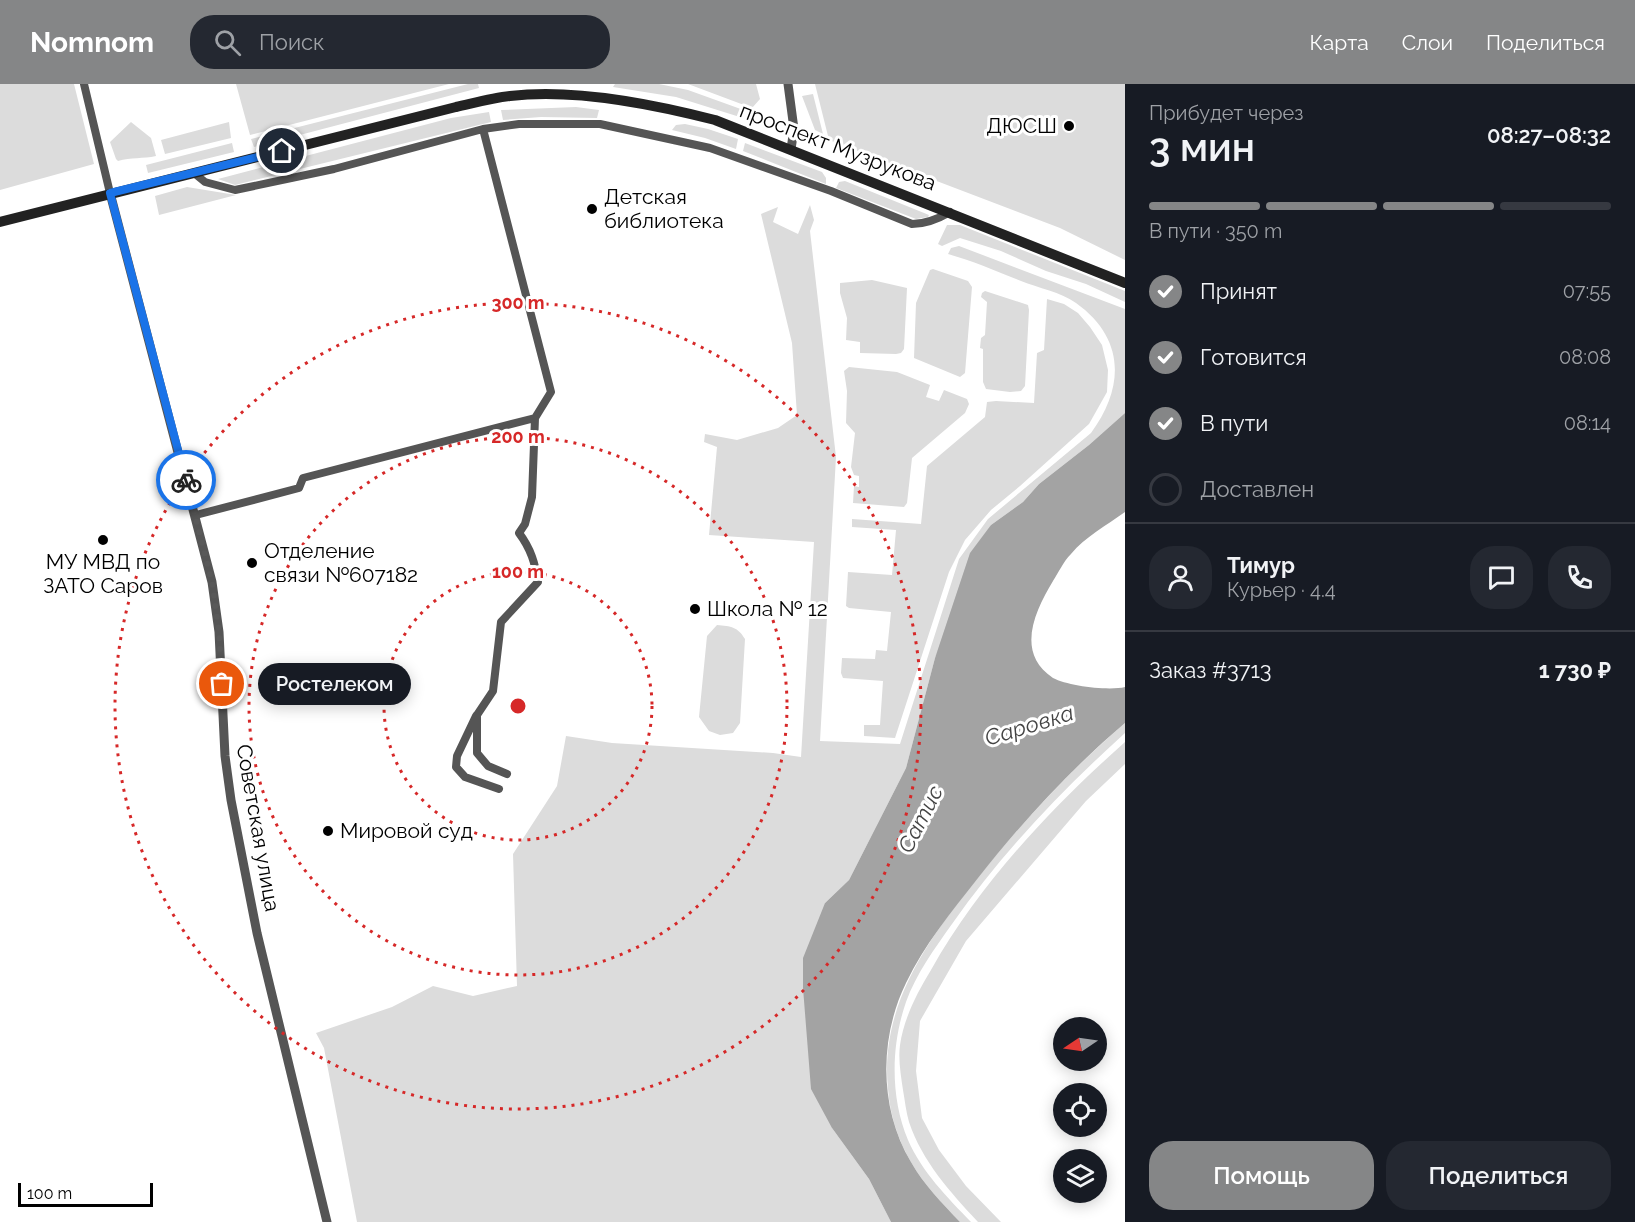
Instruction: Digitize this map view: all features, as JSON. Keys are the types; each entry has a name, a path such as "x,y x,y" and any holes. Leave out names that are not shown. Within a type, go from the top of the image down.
{"main road":[{"name":"проспект Музрукова","path":"0,222 493,99 547,94 670,108 715,120 1125,283"}],"street":[{"path":"84,84 110,193"},
{"path":"788,84 794,129 791,149"},
{"path":"194,173 205,182 235,190 334,169 483,129 519,124 600,124 710,148 831,191 912,224 938,219 950,212"},
{"path":"483,129 551,392 535,418 532,497 525,524 519,533 529,546 535,560 538,582 501,622 493,691 477,715 457,756 456,767 465,777 499,789"},
{"name":"Советская улица","path":"110,193 212,582 219,632 225,756 232,810 258,933 327,1222"},
{"path":"196,515 299,488 303,478 535,418"},
{"path":"477,715 477,753 488,766 507,774"}],"shaded area":[{"path":"0,84 74,84 94,164 0,190"},
{"path":"236,84 449,84 250,135"},
{"path":"468,84 478,84 479,88 254,147 251,139"},
{"path":"615,84 659,84 688,90 749,112 743,118 676,97 613,87"},
{"path":"688,84 756,84 760,99 752,108"},
{"path":"815,84 1125,84 1125,260 1060,228 829,140"},
{"path":"813,94 823,134 815,130 802,96"},
{"path":"576,107 599,110 597,118 541,117 503,120 501,110"},
{"path":"489,112 491,122 235,185 218,179 451,118"},
{"path":"131,122 151,138 156,156 118,161 116,159 110,142"},
{"path":"229,122 231,138 165,154 161,140"},
{"path":"685,124 738,139 736,149 672,130 676,125"},
{"path":"232,143 234,152 148,173 146,165"},
{"path":"745,143 822,172 826,178 826,184 743,151"},
{"path":"845,181 929,215 916,219 836,188 839,182"},
{"path":"187,187 236,195 159,215 155,196"},
{"path":"810,205 814,220 810,231 836,457 820,741 900,744 959,559 988,519 1091,433 1110,398 1115,364 1104,332 1092,317 1076,303 1063,296 948,254 951,248 959,246 1125,309 1125,413 1039,484 1023,502 991,525 935,658 906,768 849,880 825,903 832,1128 869,1179 891,1222 357,1222 324,1048 316,1033 392,1007 433,986 473,996 517,986 513,854 557,786 566,736 612,743 773,753 801,757 814,542 709,535 717,447 704,442 705,434 737,440 778,428 797,415 792,343 761,214 778,207 773,222 798,234"},
{"path":"947,225 960,225 1125,291 1125,302 1086,284 1046,271 1001,251 960,238 942,246 938,244"},
{"path":"930,270 968,281 972,287 965,373 960,377 914,358 916,303"},
{"path":"872,280 907,288 904,349 901,353 860,353 860,342 846,340 847,318 840,293 840,283"},
{"path":"985,291 1028,305 1025,386 1021,391 986,389 983,382 983,349 980,348 981,338 985,335 987,302 981,297"},
{"path":"1047,299 1064,304 1078,313 1102,345 1108,370 1107,392 1089,424 991,510 965,540 949,572 895,738 864,736 864,725 880,725 883,681 843,678 842,658 875,659 876,650 887,651 891,612 846,606 848,572 892,575 896,530 852,527 852,519 921,524 927,466 985,417 987,402 1034,403 1037,353 1044,350"},
{"path":"849,367 897,372 930,385 926,397 939,401 944,390 967,399 969,404 965,413 912,458 907,503 904,507 853,503 854,486 859,487 859,476 854,475 851,467 855,433 846,423 847,391 844,371"},
{"path":"717,625 734,628 745,639 740,723 733,733 720,735 709,731 699,717 707,636"},
{"path":"1125,723 1125,733 1078,777 991,872 926,962 906,1002 895,1053 896,1089 902,1123 914,1152 928,1173 944,1194 971,1222 960,1222 916,1170 906,1154 895,1127 889,1099 887,1058 892,1028 901,999 928,945 983,871 1051,794"},
{"path":"1125,742 1125,764 1086,801 966,941 920,1021 916,1071 922,1118 939,1150 966,1186 1001,1222 978,1222 929,1163 909,1122 900,1062 900,1045 905,1025 921,988 950,938 994,877 1070,793"}],"water":[{"path":"1125,413 1125,512 1083,542 1066,560 1040,605 1032,631 1032,644 1034,657 1041,668 1053,678 1089,687 1125,687 1125,723 1066,777 1012,837 939,929 921,955 906,983 897,1004 887,1050 888,1097 900,1141 911,1162 934,1194 960,1222 891,1222 869,1179 832,1128 811,1089 803,988 803,958 825,903 849,880 906,768 935,658 970,553 991,525 1023,502 1039,484"}],"way so far":[{"path":"186,480 212,582 219,632 222,684"}],"place":[{"name":"ДЮСШ","path":"1069,126"},
{"name":"Детская библиотека","path":"592,209"},
{"name":"МУ МВД по ЗАТО Саров","path":"103,540"},
{"name":"Отделение связи №607182","path":"252,563"},
{"name":"Школа № 12","path":"695,609"},
{"name":"Ростелеком","path":"222,684"},
{"name":"Мировой суд","path":"328,831"}],"route":[{"path":"186,480 110,193 282,151"}],"water label":[{"name":"Саровка","path":"1029,725"},
{"name":"Сатис","path":"920,819"}]}
